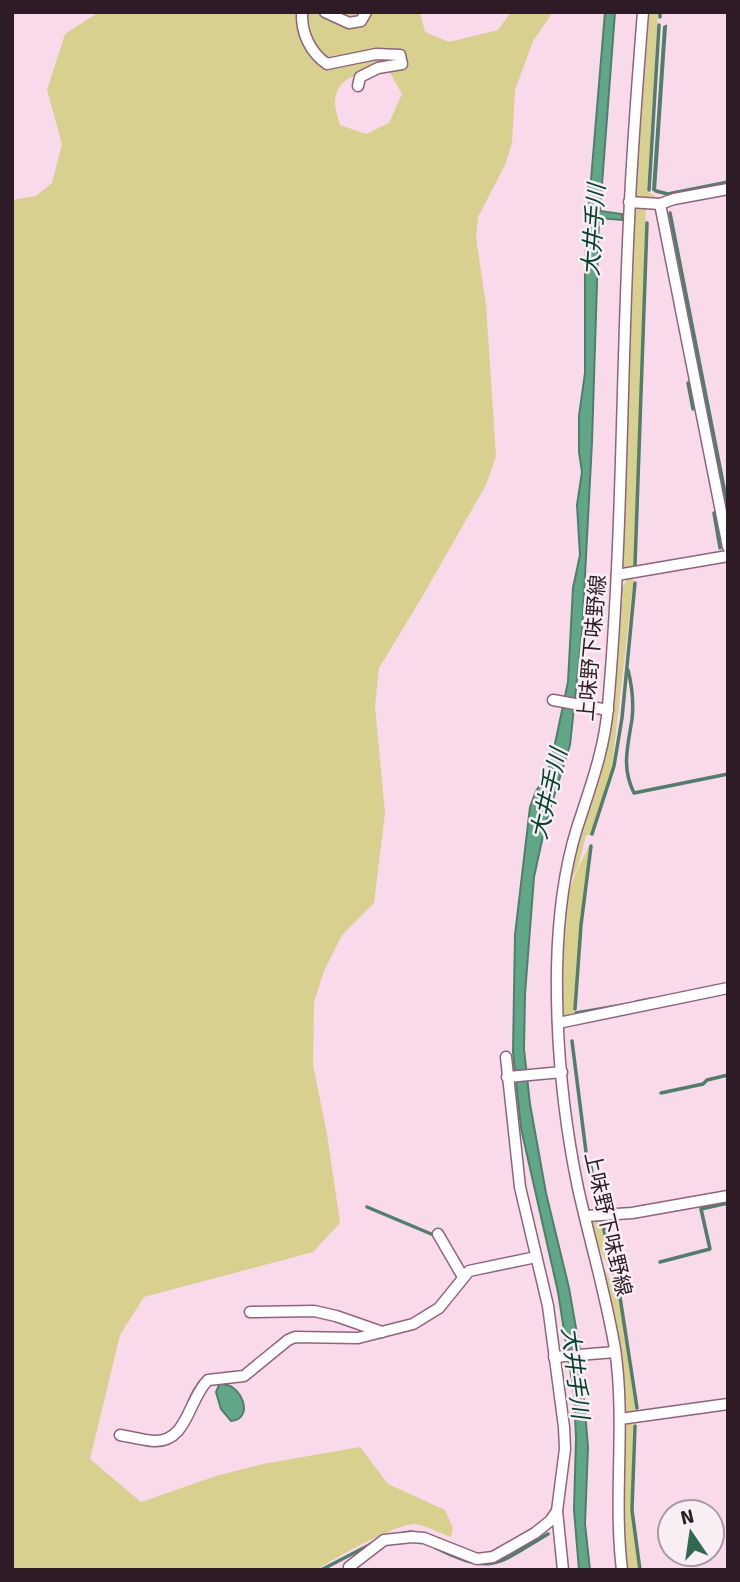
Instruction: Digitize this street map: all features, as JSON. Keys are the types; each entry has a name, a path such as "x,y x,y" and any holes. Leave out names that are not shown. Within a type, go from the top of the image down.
{"street":[{"path":"302,12 303,30 310,48 327,64 376,54 400,55 402,64 378,68 360,77 358,86"},
{"path":"325,12 349,23 361,21 366,12"},
{"name":"上味野下味野線","path":"622,1570 617,1520 621,1419 613,1352 557,1072 559,926 576,831 594,777 608,710 617,575 629,202 643,12"},
{"path":"629,202 660,205 674,199 728,188"},
{"path":"660,205 728,547"},
{"path":"617,575 728,556"},
{"path":"553,700 608,710"},
{"path":"558,1023 728,988"},
{"path":"506,1057 520,1187 557,1357 565,1449 557,1511 562,1570"},
{"path":"509,1077 557,1072"},
{"path":"586,1216 632,1213 728,1196"},
{"path":"439,1234 463,1277"},
{"path":"120,1434 152,1441 166,1440 174,1436 198,1391 208,1380 250,1373 288,1340 302,1337 358,1338 417,1322 432,1314 469,1271 537,1257"},
{"path":"250,1312 314,1311 382,1332"},
{"path":"557,1357 613,1352"},
{"path":"621,1419 728,1404"},
{"path":"349,1567 384,1541 412,1536 424,1538 477,1559 494,1558 535,1533 550,1521 557,1511"}],"shaded area":[{"path":"99,12 420,12 425,32 449,42 498,30 511,12 553,12 533,41 515,90 512,143 505,165 478,217 476,237 486,305 496,456 486,485 379,668 375,706 385,813 374,903 342,935 324,971 314,1002 313,1065 327,1134 340,1223 313,1252 144,1297 120,1335 90,1459 141,1502 219,1475 263,1464 360,1447 388,1484 445,1510 453,1528 451,1537 420,1525 407,1525 365,1542 317,1570 12,1570 12,200 36,196 52,183 62,144 47,90 65,34","holes":["389,71 402,94 389,123 366,134 340,125 335,102 337,92 347,79 363,73"]},
{"path":"649,12 658,12 647,192 655,195 655,200 636,200 633,193"},
{"path":"635,206 646,207 634,571 626,571 621,562"},
{"path":"634,576 612,766 591,835 586,835 578,867 568,882 612,705 621,589 628,578"},
{"path":"590,844 574,1016 565,1017 561,1008 559,977 564,920 570,888"},
{"path":"601,1216 612,1275 590,1229 592,1222"},
{"path":"598,1257 619,1296 638,1417 623,1409"},
{"path":"633,1421 631,1511 639,1570 625,1570 620,1521 624,1427"}],"water":[{"name":"大井手川","path":"605,12 615,12 600,211 622,214 622,220 599,218 592,442 582,632 570,745 546,822 534,877 525,994 524,1049 530,1104 546,1193 569,1288 580,1351 588,1447 585,1524 590,1570 579,1570 574,1510 574,1394 558,1292 521,1128 513,1052 515,935 530,807 536,791 546,777 552,758 568,682 573,588 580,555 577,505 582,472 579,416 585,373 588,187 591,180"},
{"path":"666,26 655,191 653,190"},
{"path":"220,1383 231,1386 243,1401 244,1411 237,1419 231,1421 221,1409 216,1392"}],"waterway":[{"path":"660,12 660,17"},
{"path":"649,190 659,25"},
{"path":"656,191 668,194 728,182"},
{"path":"670,213 728,508"},
{"path":"635,565 647,223"},
{"path":"688,383 693,409"},
{"path":"714,513 720,548"},
{"path":"592,834 614,766 622,718 635,583"},
{"path":"628,670 633,706 627,765 634,793 728,774"},
{"path":"575,1009 581,925 591,846"},
{"path":"636,1002 651,999"},
{"path":"576,1013 629,1004"},
{"path":"572,1041 586,1152"},
{"path":"661,1093 703,1084 707,1080 728,1075"},
{"path":"591,1167 599,1211"},
{"path":"660,1262 710,1249 701,1209 728,1203"},
{"path":"367,1207 436,1236"},
{"path":"602,1220 613,1273"},
{"path":"620,1297 637,1408"},
{"path":"635,1426 632,1510 640,1570"},
{"path":"388,1536 411,1532 414,1534"},
{"path":"436,1548 470,1562 494,1563 548,1534"},
{"path":"321,1570 375,1542"}]}
